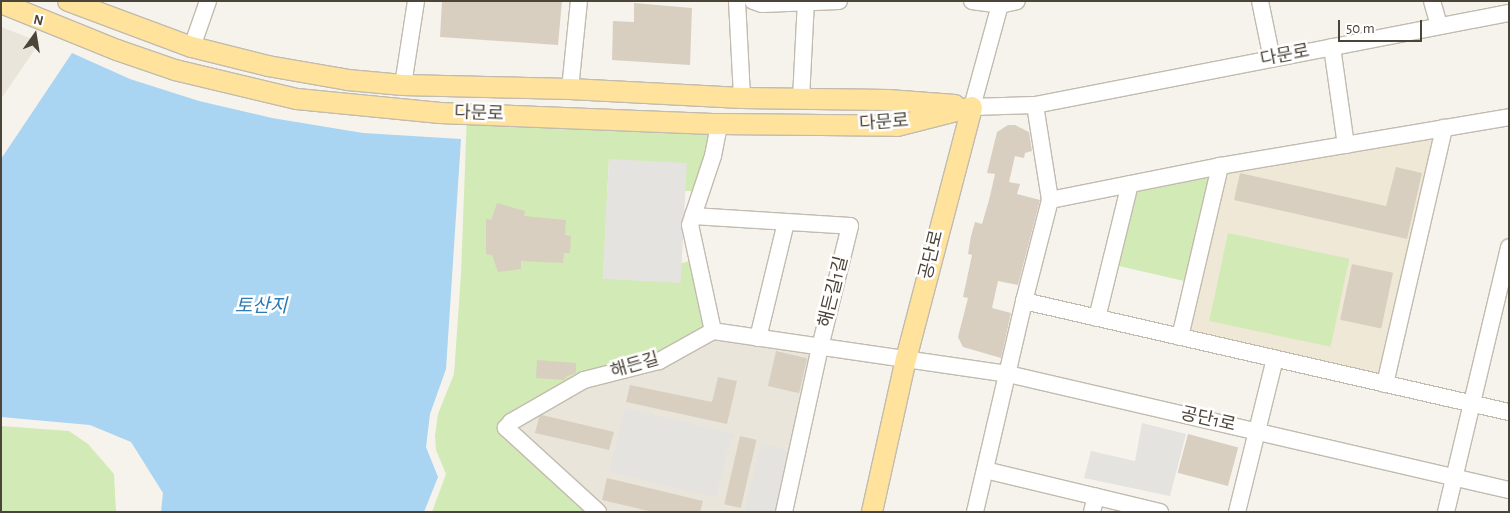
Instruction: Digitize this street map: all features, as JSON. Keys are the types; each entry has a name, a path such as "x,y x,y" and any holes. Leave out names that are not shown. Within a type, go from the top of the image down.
{"main road":[{"name":"다문로","path":"68,1 192,47 268,66 348,80 403,85 570,89 742,98 888,100 972,107"},
{"name":"다문로","path":"1,3 116,50 175,70 297,99 440,113 719,124 897,126 972,107"},
{"name":"공단로","path":"872,512 906,359 972,107"}],"street":[{"path":"192,47 208,1"},
{"path":"403,85 416,1"},
{"path":"570,89 579,1"},
{"path":"736,1 742,98"},
{"path":"753,1 762,4 839,1"},
{"path":"972,1 1001,3 1018,1"},
{"path":"1260,1 1272,59"},
{"path":"1432,1 1439,26"},
{"path":"801,99 806,2"},
{"name":"공단로","path":"972,107 1001,3"},
{"name":"다문로","path":"972,107 1035,105 1509,12"},
{"path":"1332,47 1346,145"},
{"path":"975,512 1024,301 1050,200 1035,105"},
{"path":"1050,200 1220,166 1509,116"},
{"path":"713,331 690,225 713,156 719,124"},
{"path":"1384,384 1444,128"},
{"path":"1180,337 1220,166"},
{"path":"1097,318 1130,184"},
{"name":"해든길1길","path":"693,216 850,226 820,347 784,512"},
{"path":"758,338 786,222"},
{"path":"1446,512 1509,247"},
{"path":"1024,301 1509,412"},
{"name":"공단1로","path":"713,331 1008,374 1509,490"},
{"name":"해든길","path":"598,512 506,428 511,422 584,380 659,361 713,331"},
{"path":"1237,512 1275,359"},
{"path":"985,470 1094,504 1160,512"}],"shaded area":[{"path":"1,27 40,42 1,99"},
{"path":"1444,128 1385,384 1180,337 1220,166"},
{"path":"609,159 687,163 681,283 603,279"},
{"path":"713,331 820,347 784,512 598,512 511,422 576,383"},
{"path":"625,408 735,434 729,446 716,498 609,472"},
{"path":"1142,423 1186,434 1170,496 1084,478 1091,451 1135,461"},
{"path":"761,444 790,451 775,512 744,512"}],"green space":[{"path":"467,114 719,124 701,191 686,191 609,159 603,278 697,260 713,331 659,361 584,380 511,422 598,512 432,512 446,474 436,450 435,436 438,414 454,374 461,274"},
{"path":"1220,166 1193,283 1110,264 1130,184"},
{"path":"1228,233 1349,259 1331,347 1209,321"},
{"path":"1,426 69,431 88,444 114,474 116,512 1,512"}],"water":[{"name":"토산지","path":"72,53 130,79 199,101 272,118 363,133 461,139 446,369 430,414 426,447 438,477 424,512 161,512 163,493 131,442 90,425 1,417 1,159"}],"building":[{"path":"442,1 562,1 558,45 440,37"},
{"path":"634,3 692,8 690,65 612,60 613,21 634,22"},
{"path":"1008,125 1015,125 1029,132 1032,151 1025,153 1024,158 1015,156 1009,182 1020,184 1017,194 1040,200 1018,285 998,281 992,308 1011,313 1001,358 963,347 958,337 968,298 963,297 972,255 968,254 971,236 975,222 982,224 989,200 995,174 987,173 997,132"},
{"path":"1396,167 1422,173 1407,239 1234,200 1240,173 1386,206"},
{"path":"497,203 525,211 524,216 566,220 565,235 571,236 570,253 564,253 563,263 521,261 521,269 498,272 492,255 486,254 486,219 491,220"},
{"path":"1352,264 1393,273 1381,328 1340,320"},
{"path":"776,351 807,358 799,393 768,386"},
{"path":"537,360 576,363 576,373 567,376 564,380 536,378"},
{"path":"718,377 737,381 727,424 626,402 630,385 712,402"},
{"path":"542,415 614,432 609,450 535,433 539,417"},
{"path":"1188,434 1238,447 1228,486 1178,473"},
{"path":"740,436 757,440 741,508 724,504"},
{"path":"607,478 703,501 700,512 653,512 602,500"}]}
